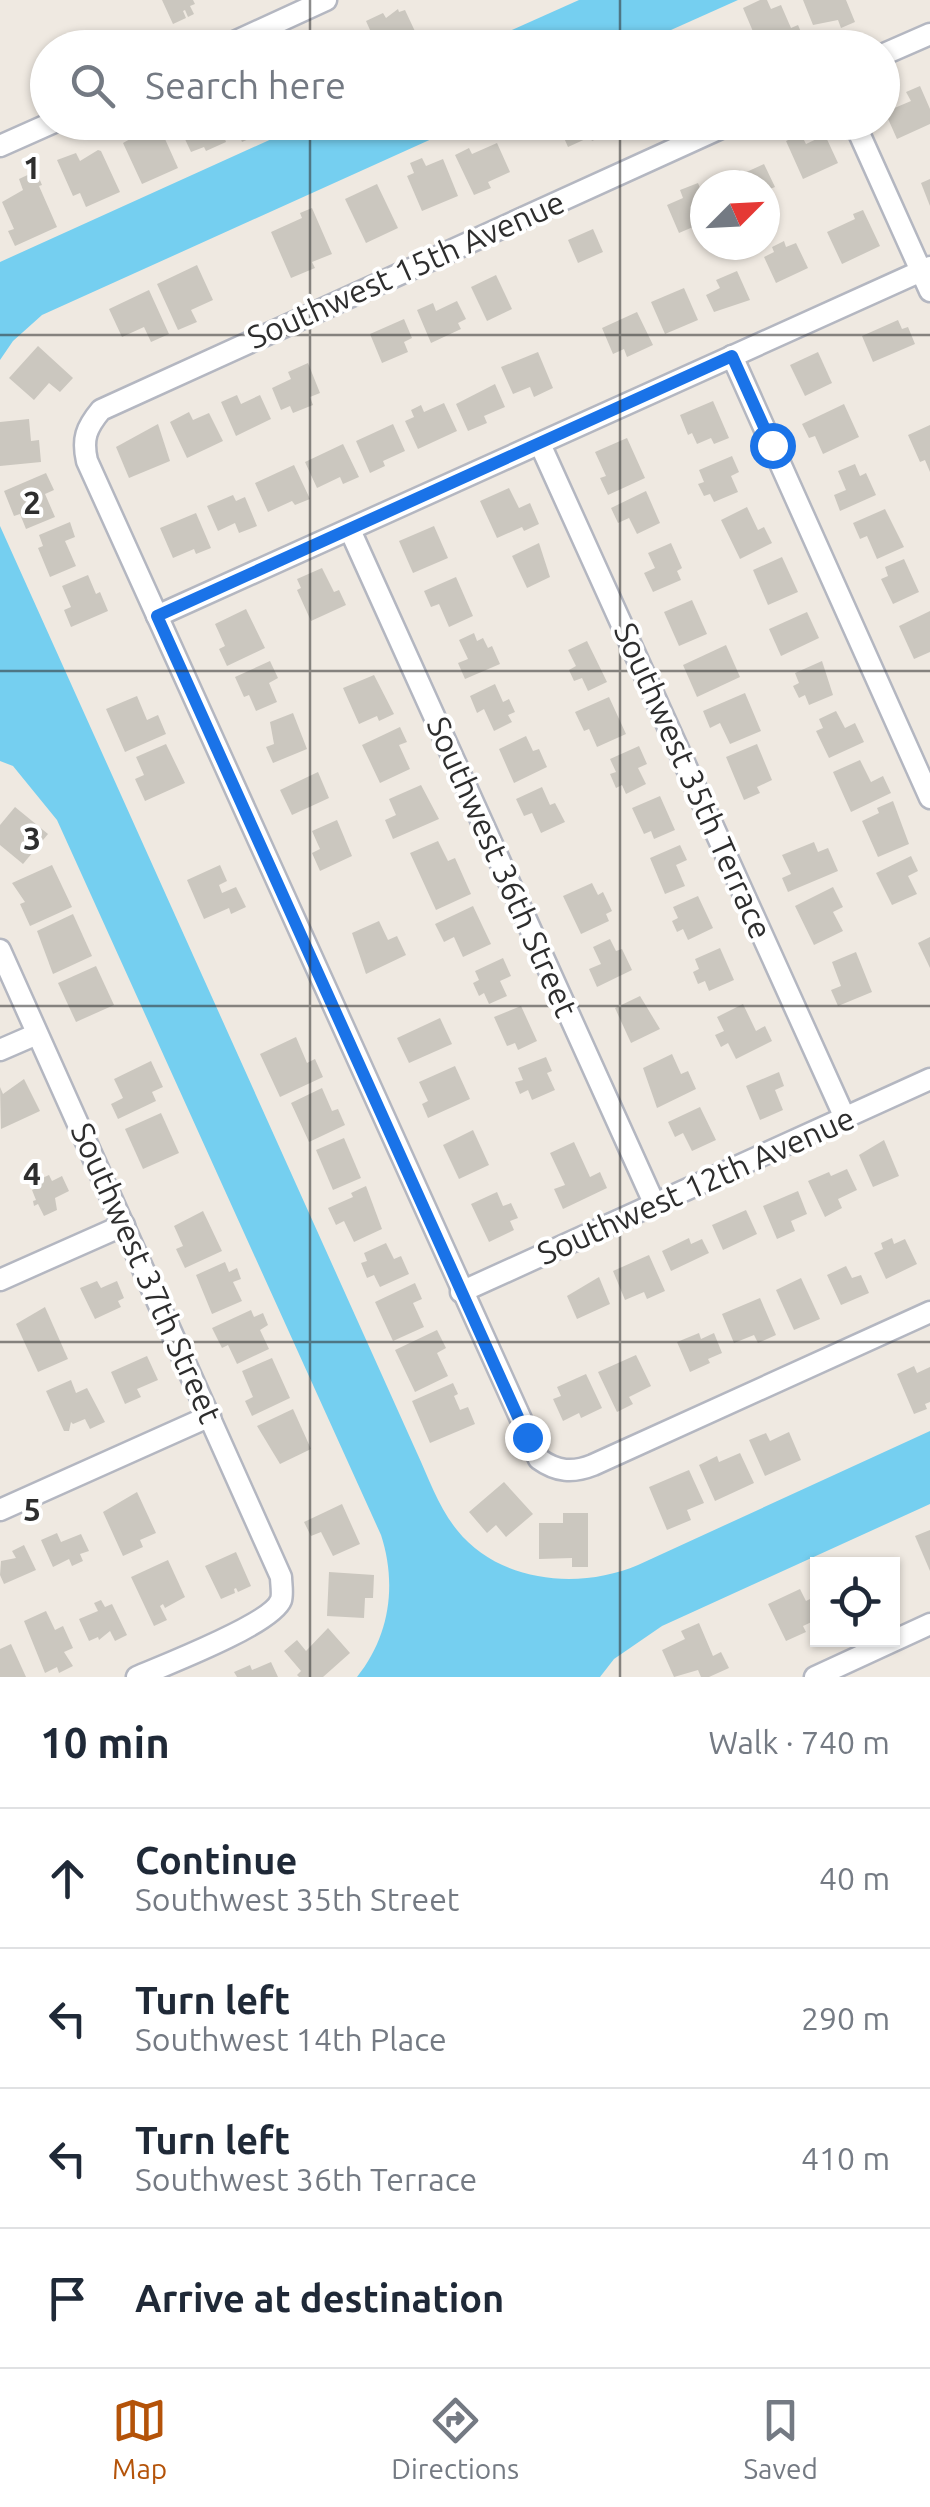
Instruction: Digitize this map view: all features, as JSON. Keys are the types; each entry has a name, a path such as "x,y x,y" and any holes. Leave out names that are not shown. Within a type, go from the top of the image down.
{"street":[{"path":"260,30 326,0"},
{"path":"900,47 930,34"},
{"path":"2,141 30,131"},
{"name":"Southwest 15th Avenue","path":"157,616 87,462 83,445 86,428 100,410 694,140"},
{"path":"863,140 927,276 732,356 157,616 539,1459 552,1469 578,1471 594,1465 930,1312"},
{"path":"732,356 930,798"},
{"name":"Southwest 35th Terrace","path":"540,444 845,1118"},
{"name":"Southwest 36th Street","path":"350,530 655,1205"},
{"name":"Southwest 37th Street","path":"0,950 281,1577 282,1599 271,1613 137,1677"},
{"path":"0,1050 38,1034"},
{"name":"Southwest 12th Avenue","path":"461,1292 930,1080"},
{"path":"0,1280 124,1225"},
{"path":"0,1510 210,1416"},
{"path":"815,1677 930,1624"}],"water":[{"path":"579,0 738,0 671,30 512,30"},
{"path":"269,140 429,140 42,315 13,341 0,360 0,262"},
{"path":"0,526 430,1483 457,1530 474,1548 517,1571 542,1577 591,1578 615,1573 930,1431 930,1504 662,1626 614,1659 600,1677 357,1677 377,1644 387,1609 389,1572 381,1535 57,820 13,766 0,761"}],"building":[{"path":"162,0 193,0 195,4 190,6 194,14 188,17 185,10 186,18 173,24"},
{"path":"760,0 767,0 771,9 781,5 791,28 798,25 800,30 752,30 743,8"},
{"path":"803,0 846,0 855,22 841,28 838,20 813,25"},
{"path":"398,9 405,10 414,30 370,30 366,21 383,13 386,18"},
{"path":"920,86 930,109 930,124 900,138 900,106 911,101 906,92"},
{"path":"165,140 178,168 142,184 123,143"},
{"path":"185,140 226,142 206,151 204,147 191,152"},
{"path":"565,140 583,140 568,147"},
{"path":"804,140 806,144 827,140 838,163 803,179 786,141"},
{"path":"497,143 510,172 488,182 491,188 474,195 455,155 469,148 472,154"},
{"path":"98,150 120,192 86,207 80,193 73,196 57,160 76,153 80,161"},
{"path":"422,158 426,166 443,159 458,196 422,211 407,176 414,173 410,163"},
{"path":"36,171 57,227 15,246 8,231 14,229 2,202 23,190 19,179"},
{"path":"930,179 930,206 921,183"},
{"path":"377,184 398,228 366,243 345,199"},
{"path":"690,186 690,228 679,233 667,205 683,198 680,190"},
{"path":"312,208 332,254 312,262 315,268 291,278 271,232 302,218 300,213"},
{"path":"863,210 880,246 842,264 827,232 855,219 853,214"},
{"path":"593,229 603,252 578,263 568,240"},
{"path":"784,241 786,247 796,243 808,268 776,283 765,260 780,260 780,243"},
{"path":"197,265 213,300 191,310 197,322 178,330 157,284"},
{"path":"737,271 750,300 714,312 706,295 720,288 716,280"},
{"path":"496,275 512,309 487,321 471,287"},
{"path":"684,288 698,320 665,334 651,302"},
{"path":"149,290 169,334 151,342 144,327 122,337 109,309"},
{"path":"457,301 466,319 458,323 461,329 431,343 417,310 433,303 436,311"},
{"path":"637,312 653,345 627,357 624,349 613,354 602,328"},
{"path":"404,319 412,338 404,342 408,352 382,363 370,334"},
{"path":"898,320 902,329 908,327 915,344 873,362 862,336"},
{"path":"38,346 73,378 60,392 49,383 34,400 9,378"},
{"path":"538,352 553,388 534,397 530,387 513,394 501,367"},
{"path":"818,352 832,383 805,396 790,365"},
{"path":"308,363 320,393 310,397 313,405 293,413 290,406 281,410 272,388 291,379 288,372"},
{"path":"495,384 505,407 484,416 487,423 468,431 456,404"},
{"path":"237,395 241,404 260,395 271,419 236,436 221,402"},
{"path":"713,401 729,438 714,444 711,438 697,444 692,433 688,435 680,415"},
{"path":"444,403 457,431 418,449 405,421 414,417 411,410 421,405 424,412"},
{"path":"844,404 859,437 823,454 815,436 809,438 802,424"},
{"path":"189,412 193,420 209,413 223,441 187,458 170,422"},
{"path":"29,419 31,441 39,440 41,462 0,466 0,422"},
{"path":"158,424 170,461 129,478 116,447"},
{"path":"393,424 405,451 383,461 385,466 370,473 356,441"},
{"path":"930,425 930,472 925,460 920,462 908,435"},
{"path":"627,438 645,478 608,495 600,478 606,476 595,452"},
{"path":"343,444 359,477 343,484 340,477 317,488 305,462"},
{"path":"732,456 739,472 731,476 738,492 714,502 710,494 704,496 698,484 704,482 699,470"},
{"path":"855,464 860,476 866,473 876,495 840,511 834,495 846,490 838,471"},
{"path":"294,465 310,499 295,505 292,501 268,512 255,483"},
{"path":"46,473 54,490 45,494 55,517 26,529 20,514 14,516 4,491"},
{"path":"509,488 519,508 530,503 539,524 497,538 480,501"},
{"path":"646,491 660,523 637,534 629,518 618,523 611,508"},
{"path":"233,495 236,501 245,497 257,526 239,533 235,523 218,531 207,506"},
{"path":"747,507 758,530 764,527 772,543 740,559 721,520"},
{"path":"885,509 904,547 877,559 867,536 860,539 853,523"},
{"path":"196,513 211,548 196,554 194,549 173,558 160,528"},
{"path":"70,522 75,537 65,541 76,566 50,577 38,548 43,546 39,535"},
{"path":"434,526 448,558 413,573 399,541"},
{"path":"539,543 550,577 527,588 512,556"},
{"path":"671,543 682,568 677,571 681,580 653,592 644,573 655,568 648,553"},
{"path":"782,557 798,592 768,605 753,570"},
{"path":"904,559 919,592 893,604 881,579 888,576 885,567"},
{"path":"322,568 346,605 311,621 297,590 301,588 297,579"},
{"path":"88,575 108,611 71,627 64,610 71,607 62,586"},
{"path":"456,577 473,616 449,627 439,604 431,607 424,591"},
{"path":"692,600 707,634 679,646 664,612"},
{"path":"246,609 265,648 227,666 219,649 225,646 215,624"},
{"path":"930,611 930,652 914,659 899,626"},
{"path":"807,612 819,638 781,656 769,629"},
{"path":"474,633 477,641 483,638 488,648 492,646 500,664 465,679 458,663 468,659 459,640"},
{"path":"587,641 607,682 588,691 582,678 574,681 569,670 576,666 568,650"},
{"path":"726,645 740,677 697,697 683,665"},
{"path":"270,661 278,678 269,683 277,702 256,711 235,677"},
{"path":"822,661 833,695 809,705 805,695 799,698 793,686 799,683 795,673"},
{"path":"374,675 394,714 359,724 343,688"},
{"path":"495,684 503,702 509,699 515,712 508,715 512,722 494,731 484,709 477,713 470,696"},
{"path":"745,693 761,731 730,744 720,723 710,728 703,711"},
{"path":"137,696 147,720 158,715 166,734 125,752 106,709"},
{"path":"609,697 626,734 597,747 575,712"},
{"path":"836,711 845,728 855,723 864,742 829,758 816,731 823,728 819,719"},
{"path":"293,713 307,749 273,763 266,747 274,744 270,722"},
{"path":"400,727 407,742 399,745 410,769 380,783 362,745"},
{"path":"526,736 533,751 539,749 547,767 514,783 499,749"},
{"path":"166,744 185,783 145,801 135,779 144,775 136,757"},
{"path":"757,744 772,780 757,787 760,793 744,800 726,757"},
{"path":"639,746 647,764 638,768 646,784 626,794 622,785 616,788 610,774 616,772 610,759"},
{"path":"860,760 871,782 883,776 891,793 851,812 833,772"},
{"path":"318,772 329,798 292,815 280,790"},
{"path":"421,785 439,819 393,839 385,820 396,815 389,799"},
{"path":"542,787 550,805 555,803 565,822 541,833 532,813 524,816 516,799"},
{"path":"660,796 675,830 654,839 651,831 644,834 632,808"},
{"path":"893,801 909,844 878,857 862,821"},
{"path":"15,807 48,834 23,864 0,845 0,825"},
{"path":"337,820 352,856 320,871 312,853 320,849 312,831"},
{"path":"438,841 448,861 455,858 471,894 436,910 410,853"},
{"path":"814,842 818,852 828,848 838,871 788,892 782,878 791,874 782,855"},
{"path":"680,845 687,860 676,865 685,886 665,894 650,858"},
{"path":"911,856 918,871 908,876 917,894 892,905 876,873"},
{"path":"52,865 72,907 30,926 20,904 25,902 12,883"},
{"path":"220,865 227,881 219,885 222,893 236,887 246,907 231,914 229,908 204,919 187,880"},
{"path":"592,883 598,895 603,892 612,911 606,914 609,921 581,934 563,896"},
{"path":"833,887 843,907 833,912 843,931 814,945 795,906"},
{"path":"698,896 713,928 688,940 683,929 677,932 672,921 678,918 673,907"},
{"path":"473,906 491,944 463,957 454,937 444,942 435,924"},
{"path":"73,914 92,956 53,974 37,931"},
{"path":"379,921 388,940 397,936 406,955 366,974 352,933"},
{"path":"930,937 930,968 918,943"},
{"path":"610,939 616,951 622,949 632,970 597,987 589,969 601,964 593,947"},
{"path":"720,948 734,980 709,991 705,981 698,984 693,972 699,969 695,959"},
{"path":"856,952 872,992 838,1006 831,990 841,986 832,962"},
{"path":"503,958 511,976 500,981 507,996 489,1004 484,993 479,996 473,983 479,980 475,971"},
{"path":"96,966 114,1005 76,1022 58,983"},
{"path":"640,996 660,1029 631,1043 615,1008"},
{"path":"743,1004 756,1031 765,1026 772,1041 736,1059 728,1043 721,1047 715,1035 724,1031 717,1017"},
{"path":"521,1006 537,1041 518,1050 515,1043 507,1046 494,1017"},
{"path":"440,1018 452,1044 409,1063 397,1038"},
{"path":"296,1037 307,1063 315,1059 323,1077 280,1097 260,1054"},
{"path":"672,1054 681,1074 688,1071 696,1089 657,1108 643,1068"},
{"path":"546,1057 552,1071 547,1073 555,1090 532,1100 528,1090 520,1094 515,1082 523,1080 518,1068"},
{"path":"151,1061 163,1087 152,1092 156,1101 118,1119 111,1104 123,1098 114,1079"},
{"path":"455,1066 470,1099 428,1118 422,1104 428,1101 419,1082"},
{"path":"779,1072 784,1086 775,1090 783,1110 760,1120 746,1086"},
{"path":"24,1079 40,1111 1,1129 0,1087 3,1094"},
{"path":"322,1088 332,1111 338,1109 345,1125 309,1142 291,1103"},
{"path":"700,1107 716,1140 692,1151 683,1133 675,1137 668,1122"},
{"path":"161,1113 179,1153 143,1169 125,1129"},
{"path":"473,1130 489,1165 459,1179 443,1145"},
{"path":"344,1138 361,1178 333,1190 316,1150"},
{"path":"884,1140 899,1176 873,1187 859,1155"},
{"path":"574,1142 590,1177 600,1172 607,1188 563,1209 554,1189 565,1185 550,1153"},
{"path":"847,1169 857,1190 838,1199 842,1208 825,1217 808,1181"},
{"path":"49,1175 52,1181 62,1176 69,1191 55,1198 57,1210 44,1216 38,1204 34,1206 32,1190 41,1186 38,1180"},
{"path":"366,1186 382,1229 354,1242 344,1221 336,1225 328,1208 353,1197 351,1193"},
{"path":"798,1191 807,1214 791,1221 795,1231 777,1239 763,1206"},
{"path":"497,1192 503,1206 511,1203 518,1218 510,1221 514,1230 489,1242 471,1204"},
{"path":"746,1210 757,1234 723,1250 712,1225"},
{"path":"203,1211 222,1251 185,1268 176,1249 183,1246 174,1226"},
{"path":"689,1238 691,1244 702,1239 709,1253 671,1271 662,1251"},
{"path":"892,1238 894,1244 905,1239 917,1264 886,1279 874,1253 883,1249 881,1243"},
{"path":"386,1243 394,1259 401,1256 409,1274 380,1287 374,1275 367,1278 361,1263 367,1261 364,1253"},
{"path":"649,1255 665,1291 647,1299 644,1292 625,1300 613,1271"},
{"path":"225,1262 229,1272 237,1268 241,1279 233,1282 242,1301 212,1314 196,1275"},
{"path":"846,1266 852,1278 861,1275 869,1293 841,1305 827,1275"},
{"path":"599,1277 610,1304 577,1319 567,1296"},
{"path":"801,1278 820,1319 794,1330 776,1290"},
{"path":"97,1281 101,1288 117,1281 124,1298 118,1301 121,1307 95,1319 80,1288"},
{"path":"415,1283 422,1299 413,1303 424,1327 393,1341 375,1302"},
{"path":"760,1298 776,1335 758,1343 754,1335 734,1343 722,1314"},
{"path":"45,1307 68,1359 38,1372 16,1324"},
{"path":"251,1310 254,1317 263,1313 268,1325 260,1330 269,1349 237,1364 228,1345 222,1348 212,1328"},
{"path":"437,1330 446,1348 437,1353 448,1376 415,1392 395,1350"},
{"path":"699,1333 701,1339 714,1333 722,1353 690,1372 677,1342"},
{"path":"636,1355 651,1386 629,1397 633,1404 617,1412 598,1372"},
{"path":"147,1356 158,1380 137,1389 141,1397 125,1404 111,1372"},
{"path":"272,1358 290,1398 252,1416 245,1401 253,1397 242,1371"},
{"path":"914,1366 917,1373 930,1367 930,1402 925,1404 927,1409 914,1414 897,1374"},
{"path":"586,1374 602,1408 563,1421 553,1399 561,1396 557,1387"},
{"path":"71,1380 76,1393 87,1388 105,1422 90,1429 85,1419 71,1422 69,1431 64,1431 46,1391"},
{"path":"453,1383 460,1410 468,1407 475,1424 430,1443 412,1401"},
{"path":"293,1409 311,1449 280,1464 257,1426"},
{"path":"789,1432 801,1460 765,1476 749,1440 766,1433 770,1441"},
{"path":"740,1453 754,1483 715,1501 699,1465 717,1456 719,1462"},
{"path":"689,1470 704,1503 687,1510 691,1520 667,1530 649,1487"},
{"path":"504,1482 533,1514 506,1537 496,1525 487,1533 469,1512"},
{"path":"137,1492 156,1533 140,1540 143,1547 123,1556 103,1512"},
{"path":"342,1504 360,1544 333,1556 321,1532 311,1536 304,1522"},
{"path":"563,1513 588,1513 588,1567 572,1567 572,1558 539,1559 539,1523 563,1523"},
{"path":"930,1530 930,1571 915,1536"},
{"path":"57,1533 61,1542 81,1534 89,1551 80,1554 83,1561 72,1566 69,1559 53,1567 41,1540"},
{"path":"24,1545 36,1570 4,1584 1,1561 16,1558 12,1551"},
{"path":"236,1552 251,1586 238,1592 236,1588 235,1593 221,1599 205,1566"},
{"path":"168,1560 185,1597 165,1608 160,1606 167,1620 154,1626 131,1577"},
{"path":"329,1572 374,1575 373,1598 365,1598 364,1618 327,1616"},
{"path":"800,1589 806,1601 810,1599 810,1623 803,1626 806,1632 786,1641 768,1604"},
{"path":"101,1600 105,1607 112,1604 127,1635 115,1641 110,1631 99,1640 98,1637 89,1641 79,1619 98,1611 94,1603"},
{"path":"46,1611 55,1630 63,1626 73,1648 64,1652 73,1666 59,1673 57,1667 45,1673 24,1621"},
{"path":"699,1623 713,1656 721,1652 729,1668 709,1677 701,1677 698,1670 674,1677 662,1650 685,1639 681,1631"},
{"path":"328,1628 350,1653 323,1677 299,1677 301,1671 284,1651 297,1640 306,1651"},
{"path":"11,1644 26,1677 0,1677 0,1649"},
{"path":"271,1662 278,1677 237,1677 234,1672 250,1665 252,1670"}],"route":[{"path":"527,1437 157,616 732,356 772,445"}]}
